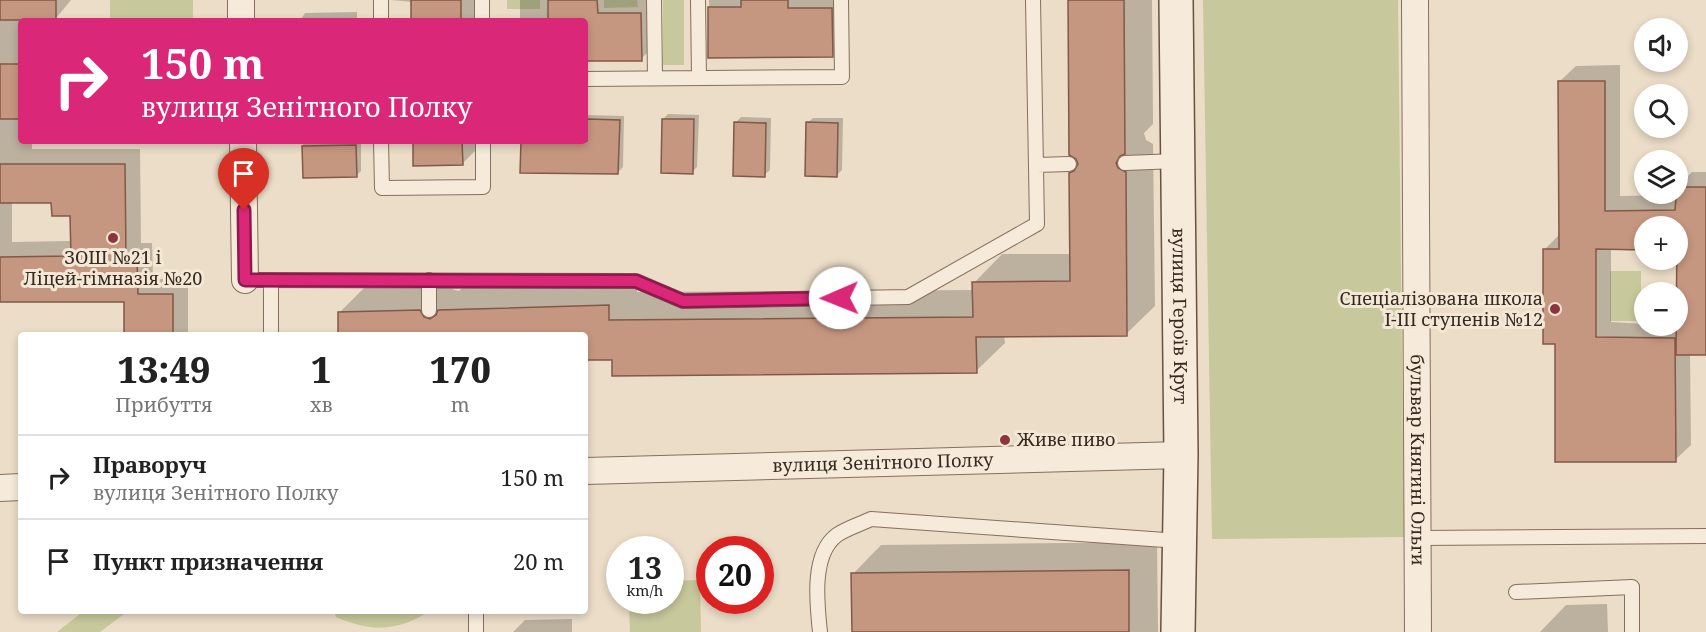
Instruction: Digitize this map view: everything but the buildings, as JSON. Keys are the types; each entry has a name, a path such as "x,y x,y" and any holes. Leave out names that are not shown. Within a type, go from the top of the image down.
{"street":[{"path":"241,0 241,18"},
{"name":"вулиця Героїв Крут","path":"1176,0 1181,455 1178,632"},
{"name":"бульвар Княгині Ольги","path":"1415,0 1418,632"},
{"path":"243,144 245,280"},
{"name":"вулиця Зенітного Полку","path":"588,471 1181,455"},
{"path":"0,488 18,487"}],"lane":[{"path":"381,0 381,18"},
{"path":"482,0 482,18"},
{"path":"654,0 655,78"},
{"path":"698,0 699,78"},
{"path":"588,79 842,77 841,0"},
{"path":"245,280 636,281 683,301 908,297 1037,224 1033,0"},
{"path":"381,144 382,188 393,188 483,187 483,144"},
{"path":"1125,163 1178,161"},
{"path":"1037,165 1069,164"},
{"path":"271,332 272,280"},
{"path":"429,280 429,310"},
{"path":"820,632 817,604 821,557 836,535 871,519 1181,541"},
{"path":"1417,538 1706,536"},
{"path":"1516,592 1632,587 1632,632"},
{"path":"476,614 476,632"}],"green space":[{"path":"110,0 193,0 193,18 110,18"},
{"path":"507,0 540,0 540,9 507,9"},
{"path":"604,0 637,0 638,7 604,8"},
{"path":"663,0 684,0 684,65 663,65"},
{"path":"1203,0 1398,0 1404,537 1212,539"},
{"path":"1610,271 1641,271 1641,282 1634,282 1634,321 1610,321"},
{"path":"696,580 696,614 701,614 701,632 630,632 629,614 684,614 684,581"},
{"path":"80,614 124,614 100,632 57,632"},
{"path":"335,614 424,614 406,623 384,628 361,625 336,617"}],"place":[{"name":"ЗОШ №21 і Ліцей-гімназія №20","path":"113,238"},
{"name":"Спеціалізована школа І-ІІІ ступенів №12","path":"1555,309"},
{"name":"Живе пиво","path":"1005,440"}],"route":[{"path":"244,210 245,280 636,281 683,301 840,298"}]}
